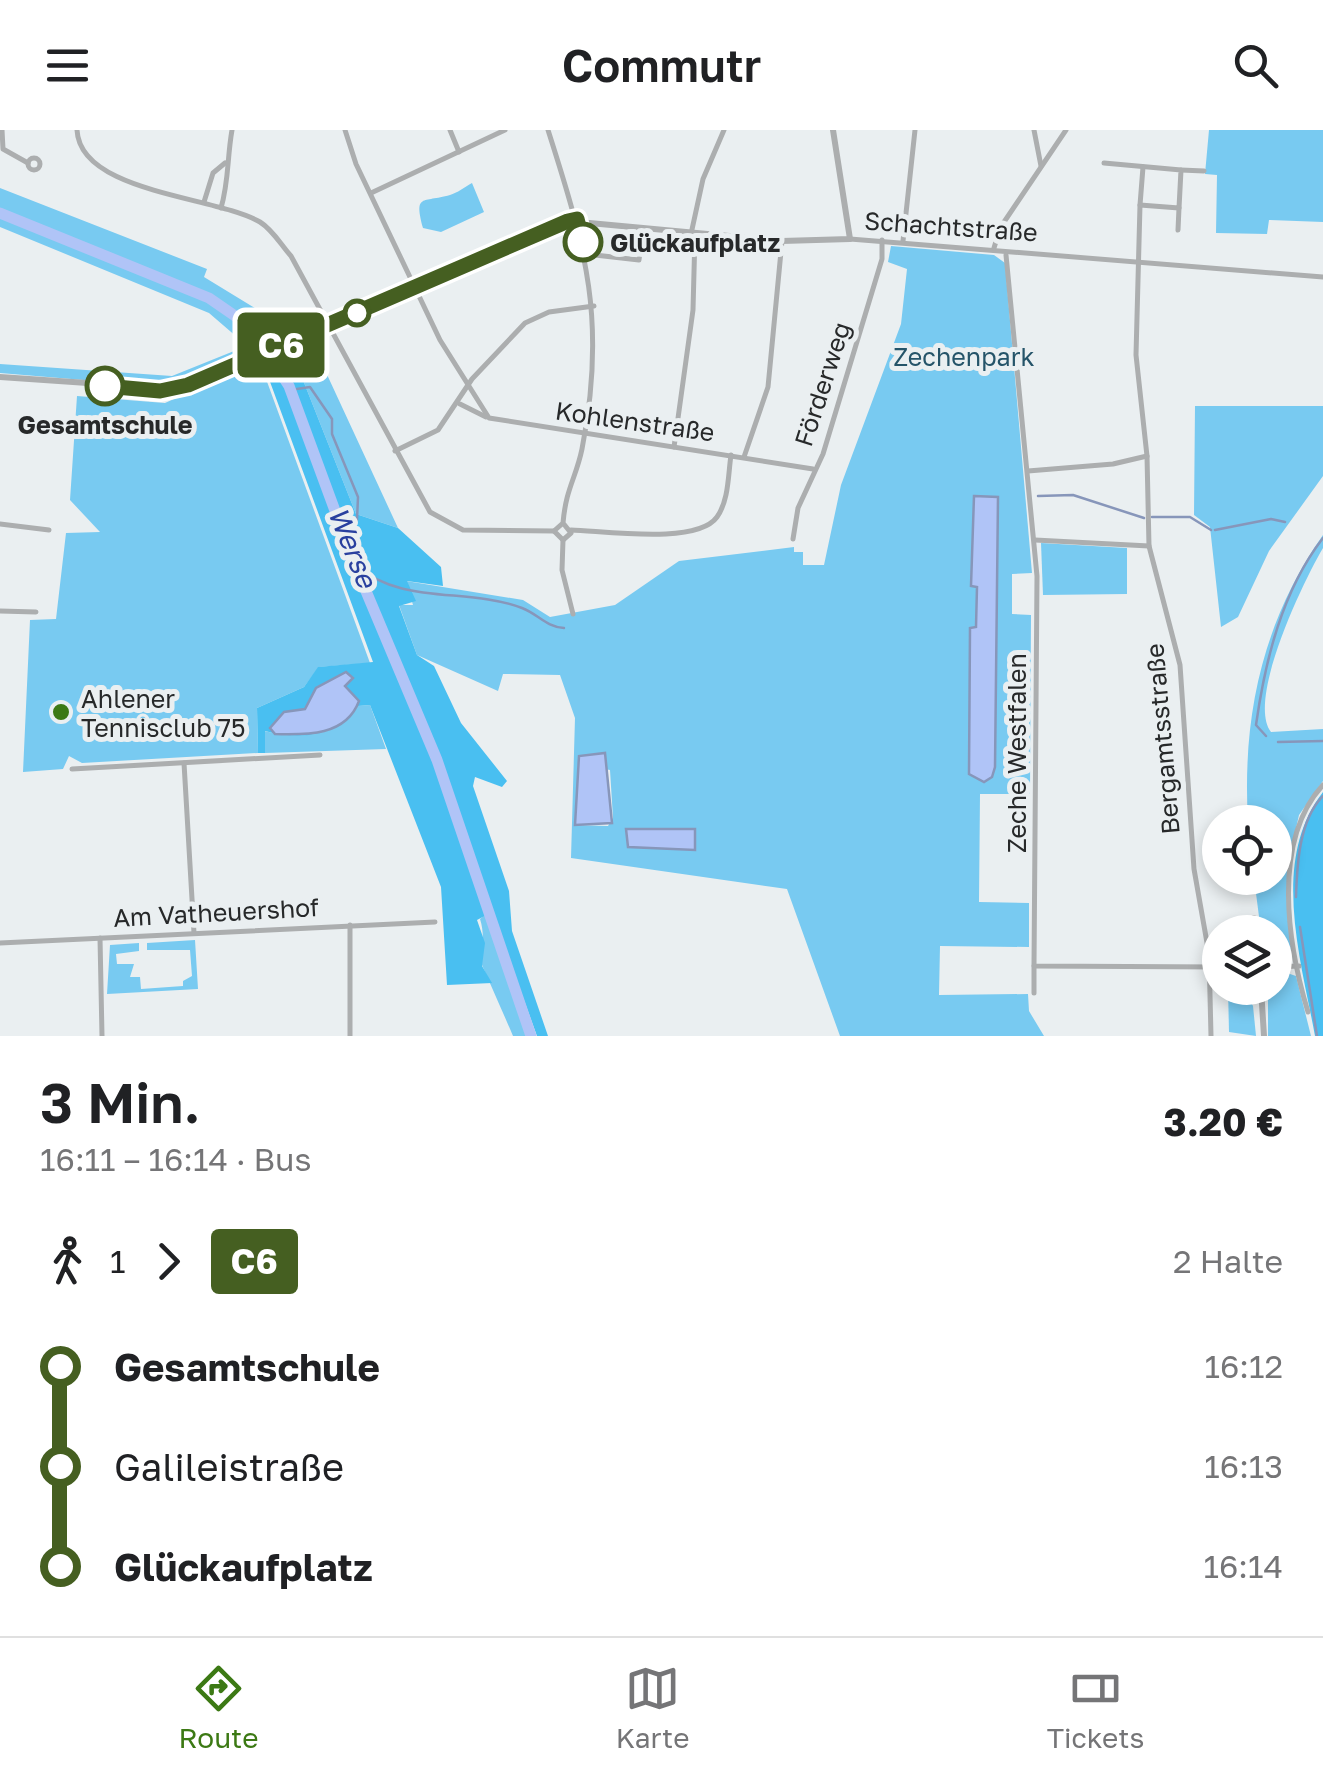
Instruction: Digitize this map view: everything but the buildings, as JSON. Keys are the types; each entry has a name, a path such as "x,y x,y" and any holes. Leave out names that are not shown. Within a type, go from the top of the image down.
{"street":[{"path":"2,130 3,148 28,163"},
{"path":"77,130 82,152 110,175 204,202 267,228 291,256 430,512 463,530 554,531 564,523 566,489 582,452 594,306 577,219 548,130"},
{"path":"221,208 230,176 226,162 232,130"},
{"path":"345,130 414,288 489,418"},
{"path":"450,130 459,152"},
{"path":"371,194 505,130"},
{"path":"674,447 693,310 693,234 703,179 724,130"},
{"path":"833,130 850,239"},
{"path":"903,241 914,130"},
{"path":"1034,130 1041,168"},
{"path":"994,248 1000,228 1066,130"},
{"path":"204,202 214,172 226,162"},
{"path":"1104,163 1204,171"},
{"name":"Bergamtsstraße","path":"1143,166 1136,355 1147,456 1149,546 1178,650 1194,869 1202,918"},
{"path":"1178,230 1181,170"},
{"path":"1140,205 1179,208"},
{"path":"0,376 168,390 577,219"},
{"name":"Schachtstraße","path":"577,219 782,241 903,241 994,248 1006,255 1022,251 1323,277"},
{"path":"586,254 639,260 643,228"},
{"name":"Förderweg","path":"792,539 798,508 824,454 882,259 882,240"},
{"path":"744,457 768,386 782,241"},
{"name":"Zeche Westfalen","path":"1006,255 1035,540 1034,994"},
{"path":"395,452 438,430 503,342 525,323 549,312 594,306"},
{"name":"Kohlenstraße","path":"459,404 489,418 584,436 813,470"},
{"path":"564,523 571,530 670,534 701,530 720,512 731,456"},
{"path":"1028,470 1113,464 1147,456"},
{"path":"0,524 49,530"},
{"path":"571,530 563,540 562,570 572,614"},
{"path":"554,531 563,540"},
{"path":"1035,540 1149,546"},
{"path":"0,611 36,612"},
{"path":"72,769 320,755"},
{"path":"184,763 194,933"},
{"path":"1308,1012 1290,912 1294,848 1302,816 1323,785"},
{"name":"Am Vatheuershof","path":"0,943 435,922"},
{"path":"350,925 350,1036"},
{"path":"100,938 102,1036"},
{"path":"1034,966 1202,967"},
{"path":"1292,966 1299,966"},
{"name":"Bergamtsstraße","path":"1211,1005 1211,1036"},
{"path":"1262,1005 1264,1036"}],"green space":[{"path":"1209,130 1323,130 1323,222 1269,220 1267,234 1216,233 1217,175 1205,174"},
{"path":"472,183 484,212 441,232 423,228 419,209 423,201 453,194"},
{"path":"0,188 207,269 204,277 258,310 281,338 252,350 209,313 0,227"},
{"name":"Zechenpark","path":"891,246 994,255 1005,263 1032,573 1012,574 1012,614 1031,615 1030,794 980,794 979,902 1029,903 1029,947 940,946 939,995 1028,994 1029,1011 1044,1036 840,1036 787,889 571,858 575,718 560,675 503,674 498,691 417,655 399,605 413,605 406,581 523,600 550,617 615,605 679,561 794,547 794,552 803,552 803,565 824,565 841,485 901,324 907,269 888,262","holes":["578,764 610,770 613,818 608,826 575,825"]},
{"path":"311,340 398,528 356,514 301,375 302,360 308,356"},
{"path":"244,347 249,355 167,387 0,373 0,364 172,376"},
{"path":"252,364 255,371 262,368 370,663 319,667 304,687 257,708 258,753 82,763 69,756 63,769 23,772 30,620 56,619 66,533 100,532 70,500 77,396 165,403"},
{"path":"1195,406 1323,406 1323,476 1269,551 1238,617 1221,627 1210,527 1194,515"},
{"path":"1323,535 1323,548 1280,640 1266,694 1265,716 1271,732 1323,729 1323,781 1299,815 1292,846 1292,805 1248,805 1247,783 1260,672 1271,636 1302,568"},
{"path":"1041,543 1127,548 1127,594 1043,595"},
{"path":"370,705 386,749 265,753 264,731 316,734 340,725 358,706"},
{"path":"1256,895 1288,895 1289,915 1259,915"},
{"path":"487,913 528,1036 513,1036 482,965 480,919"},
{"path":"195,940 198,989 107,994 110,945 139,943 139,951 116,954 117,964 134,964 130,977 140,977 141,989 183,986 183,981 192,976 190,950 147,950 147,943"},
{"path":"1292,975 1296,976 1311,1036 1268,1036 1268,1005 1292,1005"},
{"path":"1228,1005 1252,1005 1256,1036 1229,1032"}],"shaded area":[{"path":"311,340 311,353 302,360 301,375 356,514 398,528 441,567 443,586 407,581 416,601 399,606 417,655 434,666 461,723 507,781 502,787 475,777 473,786 509,891 512,931 548,1036 537,1036 492,912 477,920 485,943 482,966 492,983 447,985 441,887 370,705 356,708 359,702 345,686 345,672 316,688 305,709 284,712 354,711 350,717 316,734 265,731 265,753 258,753 257,708 304,687 318,667 373,662 262,360"},
{"path":"974,496 998,497 995,767 992,777 984,782 969,774 970,628 976,627 977,587 971,586"},
{"path":"346,672 353,678 345,686 359,701 345,721 312,733 275,734 270,728 284,712 305,709 316,688"},
{"path":"605,753 612,823 575,825 579,756"},
{"path":"1323,792 1323,1036 1315,1036 1297,943 1293,879 1297,848 1307,819"},
{"path":"626,829 695,829 695,850 628,847"}],"waterway":[{"name":"Werse","path":"0,213 209,298 251,327 289,386 355,565 437,760 531,1036"},
{"path":"290,390 310,387 332,419 332,434 358,497 357,520 342,529"},
{"path":"1038,496 1073,495 1144,518"},
{"path":"1152,517 1190,517 1211,530"},
{"path":"1215,530 1271,519 1285,522"},
{"path":"1266,736 1256,725 1270,652 1296,581 1323,538"},
{"path":"355,565 394,586 501,602 564,628"},
{"path":"1278,742 1323,741"},
{"path":"1296,897 1304,830 1323,796"},
{"path":"1300,927 1317,1036"}],"bus line":[{"name":"C6","path":"105,386 160,391 188,385 568,221 577,219 583,242"}],"place":[{"name":"Glückaufplatz","path":"583,242"},
{"name":"Gesamtschule","path":"105,386"},
{"name":"Ahlener Tennisclub 75","path":"61,712"}]}
